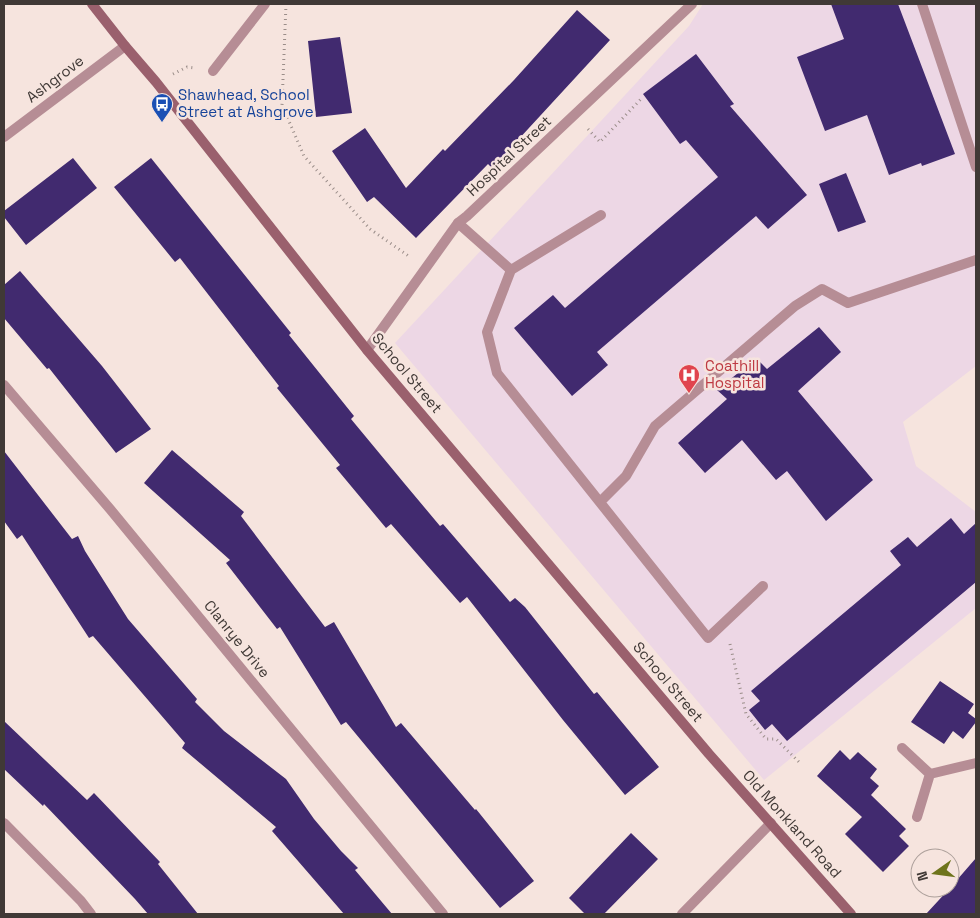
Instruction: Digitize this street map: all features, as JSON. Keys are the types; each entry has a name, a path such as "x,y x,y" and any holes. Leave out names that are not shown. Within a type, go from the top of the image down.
{"street":[{"name":"School Street","path":"92,4 156,82 367,350 709,754"},
{"path":"212,71 265,4"},
{"name":"Hospital Street","path":"367,350 458,223 692,4"},
{"path":"922,4 976,167"},
{"name":"Ashgrove","path":"4,137 125,46"},
{"path":"601,215 511,270 487,332 496,372 708,638 763,586"},
{"path":"458,223 511,270"},
{"path":"600,502 626,476 655,426 795,306 822,289 848,303 976,260"},
{"name":"Clanrye Drive","path":"4,385 117,517 443,914"},
{"path":"902,748 930,774"},
{"name":"Old Monkland Road","path":"709,754 851,914"},
{"path":"930,774 976,763"},
{"path":"917,817 930,774"},
{"path":"4,823 81,901 91,914"},
{"path":"682,914 771,823"}],"path":[{"path":"286,4 282,105 304,156 370,229 425,267"},
{"path":"156,82 187,67 212,71"},
{"path":"575,114 600,142 641,99"},
{"path":"725,622 746,714 766,740 776,739 799,762"}],"shaded area":[{"name":"Coathill Hospital","path":"703,4 976,4 976,366 903,422 916,466 976,512 976,608 764,780 395,343 689,26"}],"building":[{"path":"831,4 898,4 955,154 922,166 921,163 889,175 867,115 825,131 797,57 844,39"},
{"path":"577,10 610,40 492,168 488,164 416,238 374,197 367,202 332,151 365,128 406,188 514,80"},
{"path":"340,37 352,113 316,117 308,41"},
{"path":"696,54 734,104 730,106 807,195 768,229 756,216 597,352 608,365 572,396 514,328 553,295 565,308 718,177 686,140 680,144 643,94"},
{"path":"73,158 97,188 26,245 4,217 4,211"},
{"path":"151,158 291,333 289,335 354,416 351,419 404,483 440,526 443,524 510,602 515,598 525,607 594,694 597,692 659,767 625,795 563,720 467,597 460,603 391,524 386,528 336,468 340,465 277,388 279,386 180,258 175,262 114,187"},
{"path":"846,173 866,222 838,232 819,184"},
{"path":"20,271 102,366 151,429 116,453 49,368 47,369 4,318 4,285"},
{"path":"819,327 841,352 798,391 873,480 826,521 787,471 776,480 742,440 705,473 678,443 727,399 717,390 756,358 767,369"},
{"path":"172,450 244,512 241,516 325,627 334,622 396,727 401,723 476,809 534,881 500,908 346,722 341,725 280,627 277,629 226,563 230,560 144,483"},
{"path":"4,451 72,539 78,536 85,551 128,619 197,699 195,702 224,731 286,779 314,819 358,868 355,870 392,914 344,914 272,831 276,827 182,748 185,743 93,636 89,638 22,535 17,539 4,521"},
{"path":"951,518 964,534 976,523 976,582 787,741 772,724 765,730 749,710 760,701 751,691 901,565 890,551 908,537 917,547"},
{"path":"940,681 974,704 968,713 976,719 976,722 963,739 953,731 944,744 911,722"},
{"path":"4,721 87,800 94,793 160,862 158,864 198,914 148,914 44,804 43,806 4,769"},
{"path":"840,750 850,760 858,752 877,769 870,778 879,786 871,795 906,829 899,836 909,846 883,872 845,834 862,817 817,776"},
{"path":"631,833 658,859 604,914 585,914 569,898"},
{"path":"976,858 976,914 926,914 941,898 960,898 960,876"}],"place":[{"name":"Shawhead, School Street at Ashgrove","path":"162,123"},
{"name":"Coathill Hospital","path":"689,394"}]}
